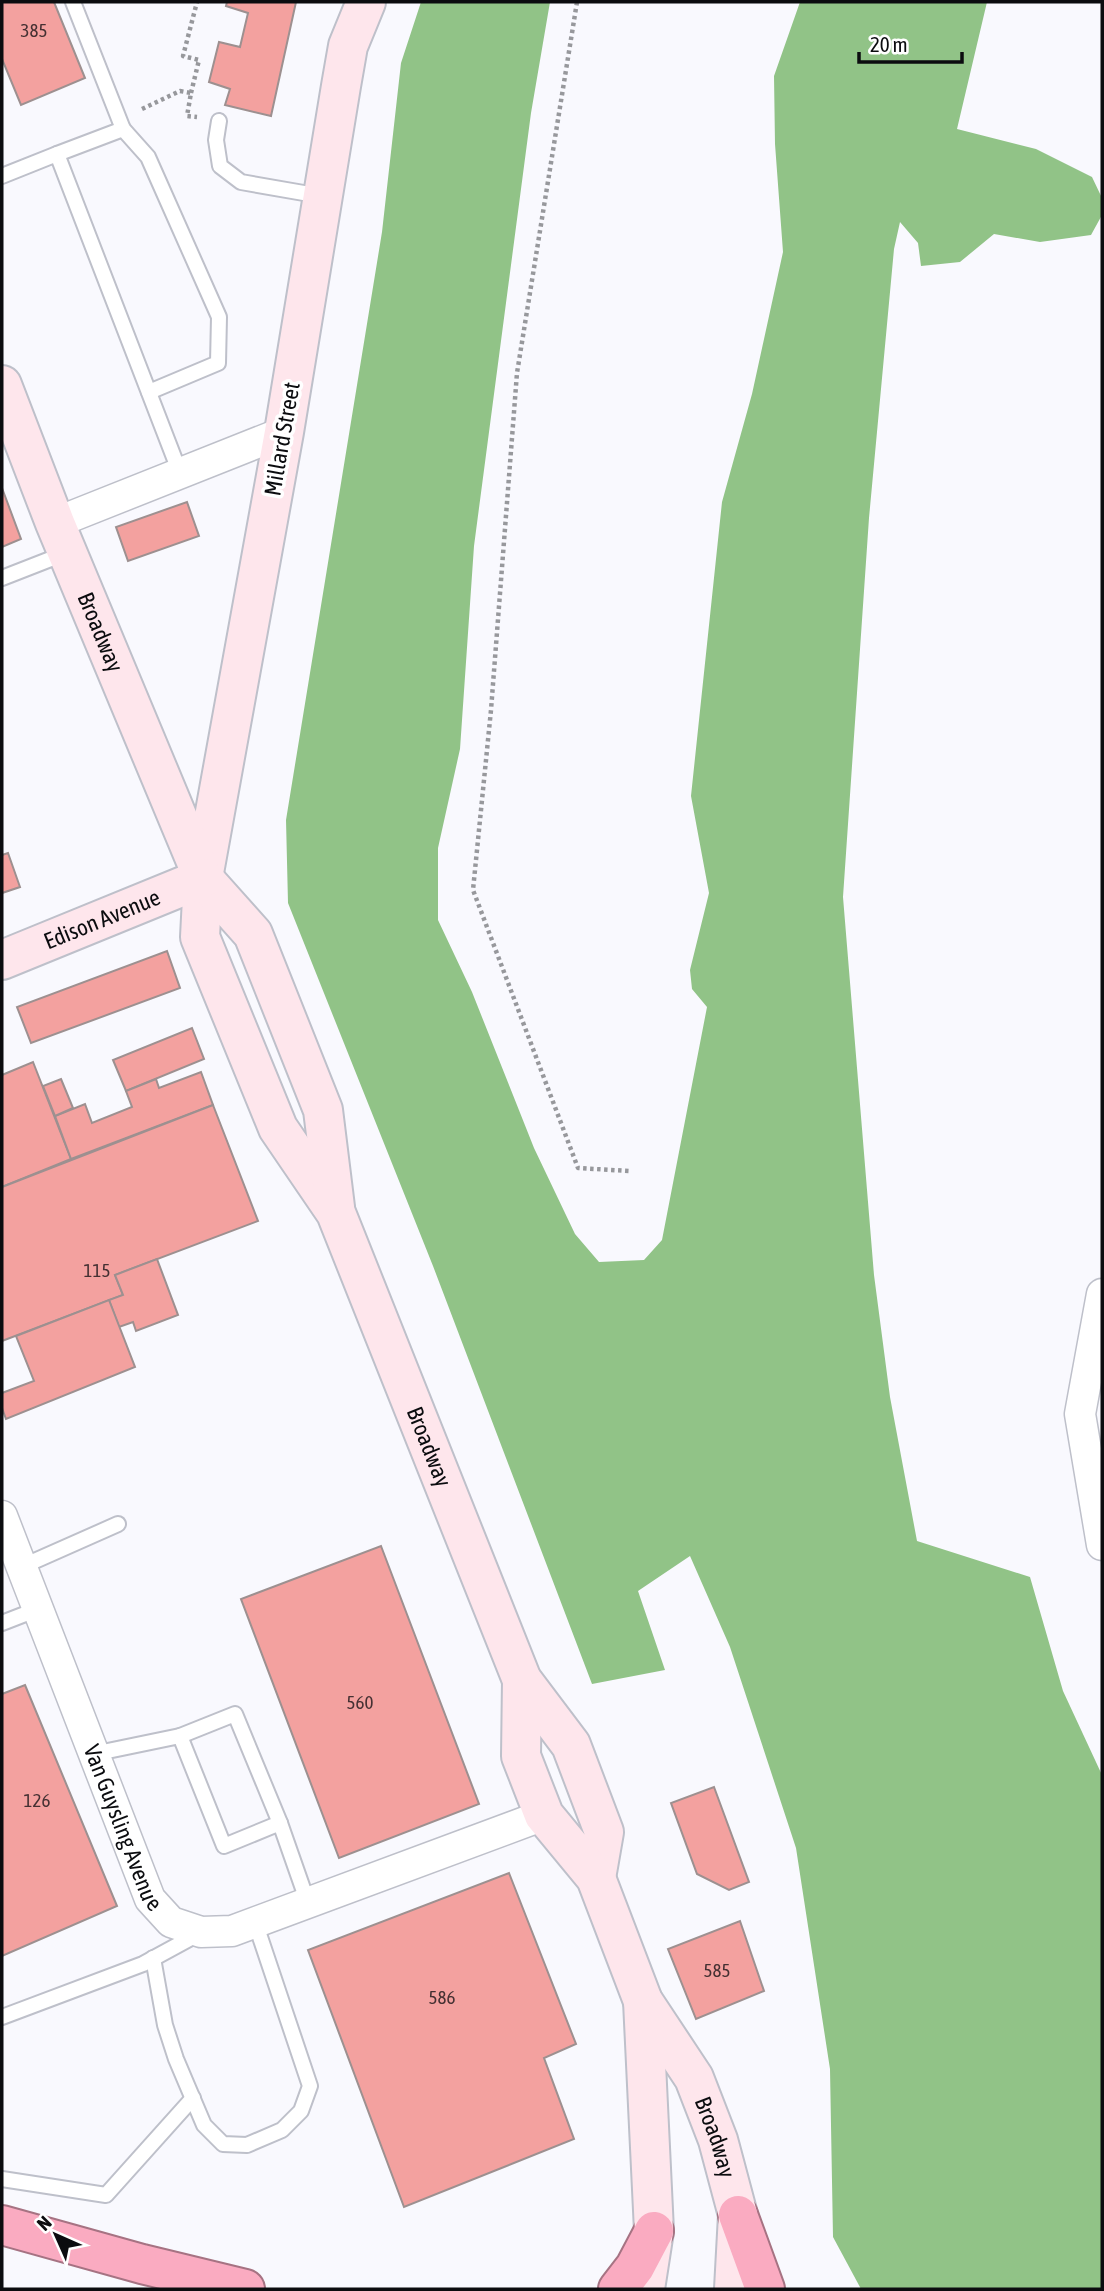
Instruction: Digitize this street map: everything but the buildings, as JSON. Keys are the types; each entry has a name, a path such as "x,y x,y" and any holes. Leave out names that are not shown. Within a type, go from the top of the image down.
{"highway":[{"path":"738,2216 765,2289"},
{"path":"2,2225 231,2286"},
{"path":"618,2289 635,2267 653,2231"}],"main road":[{"name":"Millard Street","path":"203,878 284,432 348,46 366,2"},
{"name":"Broadway","path":"2,385 61,538 203,878 253,934 323,1110 336,1213"},
{"name":"Broadway","path":"203,878 200,937 278,1128 336,1213 522,1680 571,1745 604,1832 596,1878"},
{"name":"Edison Avenue","path":"2,960 203,878"},
{"name":"Broadway","path":"522,1680 521,1756 544,1815 596,1878 643,2001 694,2078 718,2140 738,2216 734,2289"},
{"name":"Broadway","path":"643,2001 653,2231 645,2289"}],"street":[{"path":"61,538 180,473 284,432"},
{"path":"1102,1294 1080,1414 1102,1545"},
{"name":"Van Guysling Avenue","path":"2,1516 150,1899 171,1922 201,1933 232,1931 544,1815"}],"lane":[{"path":"73,2 122,129 148,157 219,317 218,363 149,392"},
{"path":"219,121 216,140 220,166 241,182 322,196"},
{"path":"2,176 122,129"},
{"path":"57,154 180,473"},
{"path":"2,578 61,538"},
{"path":"21,1567 118,1524"},
{"path":"2,1623 38,1609"},
{"path":"93,1754 180,1736 235,1714 280,1823 308,1903"},
{"path":"180,1736 224,1846 280,1823"},
{"path":"153,1958 165,2025 204,2125 223,2144 247,2145 282,2130 301,2111 310,2085 255,1922"},
{"path":"2,2017 143,1964 201,1933"},
{"path":"2,2179 106,2195 193,2098"}],"path":[{"path":"191,93 199,60 183,56 197,2"},
{"path":"577,2 517,373 491,710 473,890 578,1168 629,1171"},
{"path":"138,111 180,91"}],"green space":[{"path":"421,2 550,2 531,113 474,546 460,749 438,848 438,920 472,992 534,1148 575,1234 599,1262 644,1260 662,1240 707,1007 692,989 690,970 709,893 691,796 722,502 752,394 783,252 775,144 774,76 800,2 987,2 957,129 1036,149 1092,177 1102,198 1102,215 1091,235 1040,242 994,234 960,262 921,266 918,243 900,222 894,249 869,518 843,897 874,1275 890,1397 917,1541 1030,1577 1063,1691 1102,1775 1102,2289 861,2289 833,2237 830,2069 796,1848 730,1647 690,1556 638,1591 665,1670 592,1684 433,1266 288,903 286,820 382,232 401,63"}]}
